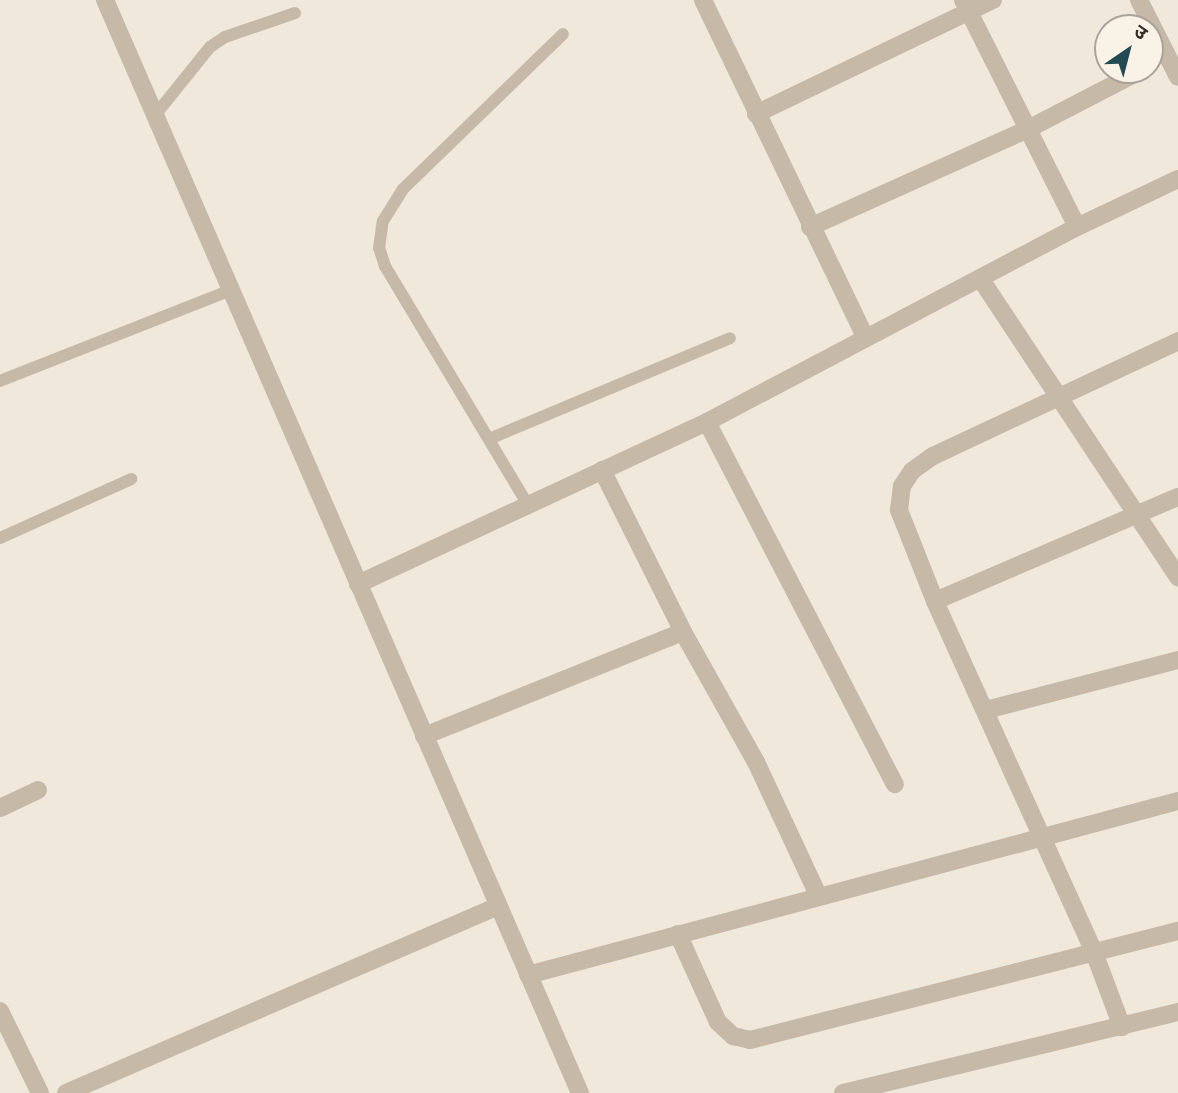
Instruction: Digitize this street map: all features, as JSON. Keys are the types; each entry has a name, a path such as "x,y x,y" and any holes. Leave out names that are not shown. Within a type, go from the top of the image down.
{"street":[{"path":"105,0 580,1093"},
{"path":"703,0 810,227 866,338"},
{"path":"756,114 966,6 993,0"},
{"path":"966,6 1030,128 1077,227"},
{"path":"1164,58 1178,78"},
{"path":"810,227 1030,128 1115,84"},
{"path":"358,584 707,422 1077,227 1178,179"},
{"path":"980,278 1178,577"},
{"path":"1122,1027 1094,952 935,601 900,510 902,486 912,471 933,456 1060,400 1178,341"},
{"path":"707,422 895,784"},
{"path":"601,470 683,632 756,762 818,895"},
{"path":"935,601 1139,517 1178,497"},
{"path":"424,736 683,632"},
{"path":"986,710 1178,660"},
{"path":"0,808 38,790"},
{"path":"528,975 818,895 1178,801"},
{"path":"66,1093 498,906"},
{"path":"678,934 718,1022 733,1036 750,1040 1178,931"},
{"path":"0,1011 40,1093"},
{"path":"843,1093 1178,1012"}],"lane":[{"path":"156,114 210,47 225,37 295,13"},
{"path":"528,505 386,267 379,248 383,221 402,190 563,34"},
{"path":"0,381 232,290"},
{"path":"489,439 730,338"},
{"path":"0,538 131,479"}]}
